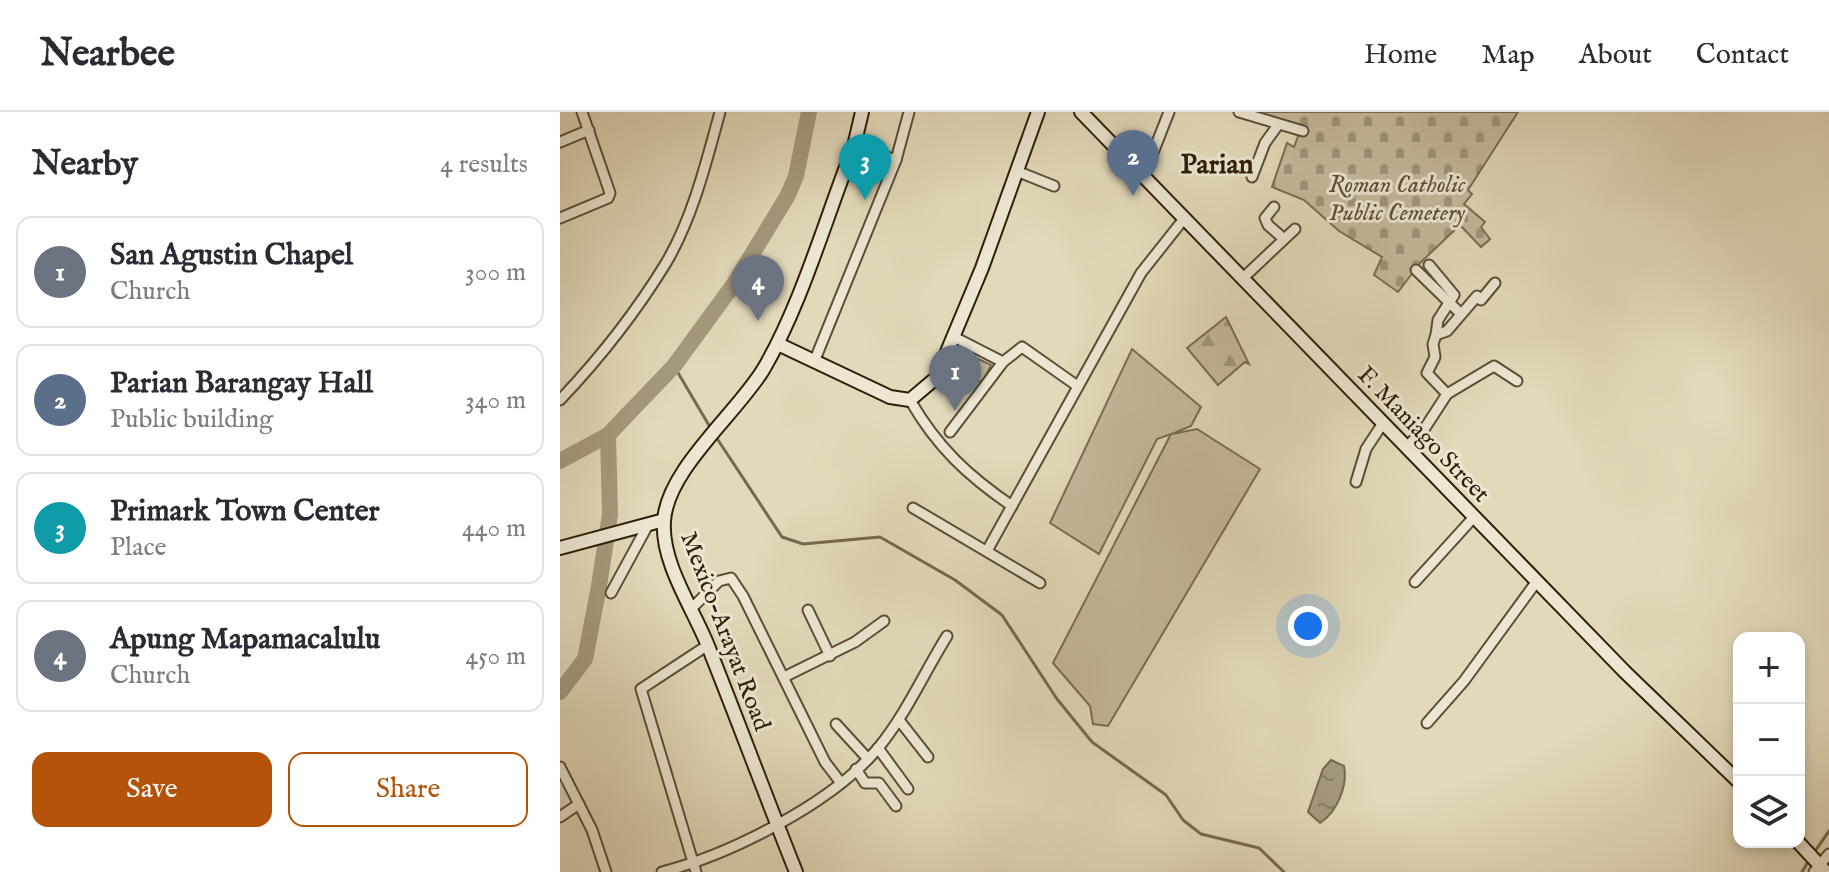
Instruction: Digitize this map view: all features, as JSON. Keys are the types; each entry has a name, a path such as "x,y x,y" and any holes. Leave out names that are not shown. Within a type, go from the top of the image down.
{"main road":[{"name":"Mexico-Arayat Road","path":"796,872 708,645 669,557 664,520 673,491 724,424 778,344 854,146 862,112"},
{"path":"778,344 890,397 910,400 936,378 1019,172 1038,112"},
{"name":"F. Maniago Street","path":"1081,112 1537,581 1733,771"},
{"path":"560,548 664,520"},
{"path":"1803,848 1819,868"}],"street":[{"path":"560,218 608,198 610,193 582,112"},
{"path":"560,400 618,333 665,264 702,178 720,112"},
{"path":"814,362 896,160 909,112"},
{"path":"1143,178 1169,112"},
{"path":"1239,112 1303,131"},
{"path":"1252,177 1265,143 1278,125"},
{"path":"560,142 589,130"},
{"path":"854,146 896,160"},
{"path":"1019,172 1054,186"},
{"path":"1274,207 1265,218 1266,222 1284,239"},
{"path":"988,549 1076,385 1141,273 1183,220"},
{"path":"1242,279 1295,229"},
{"path":"1429,265 1454,295 1438,320 1433,344 1435,357 1427,373 1447,394"},
{"path":"1416,270 1461,314"},
{"path":"1436,335 1447,331 1477,296 1481,300 1495,283"},
{"path":"954,337 1003,362"},
{"path":"950,432 1003,362 1024,347 1037,361 1076,385"},
{"path":"1406,447 1435,416 1447,394 1494,366 1517,381"},
{"path":"910,400 947,456 971,478 1012,506"},
{"path":"1356,482 1366,449 1383,423"},
{"path":"913,508 988,549 1040,583"},
{"path":"1415,582 1474,517"},
{"path":"611,593 649,523"},
{"path":"692,608 719,581 731,578 743,596 825,762 841,783"},
{"path":"1427,723 1464,681 1537,581"},
{"path":"808,610 830,656"},
{"path":"784,677 830,656 884,621"},
{"path":"662,872 695,868 809,808 841,783 868,759 899,720 947,636"},
{"path":"695,868 641,689 708,645"},
{"path":"899,720 928,757"},
{"path":"836,724 868,759"},
{"path":"878,748 908,789"},
{"path":"560,767 579,804 606,872"},
{"path":"856,769 865,783 879,783 896,806"},
{"path":"560,817 579,804"},
{"path":"1819,868 1829,854"}],"green space":[{"name":"Roman Catholic Public Cemetery","path":"1259,112 1518,112 1468,190 1472,194 1464,204 1485,222 1481,227 1490,239 1481,247 1460,225 1421,262 1398,292 1374,275 1382,257 1339,231 1304,200 1272,187 1287,143 1294,147 1300,131 1257,116"},
{"path":"1226,317 1249,364 1245,362 1218,385 1187,348"},
{"path":"957,349 991,365 982,383 949,366"},
{"path":"1132,349 1201,407 1191,426 1172,434 1197,429 1260,469 1108,726 1093,724 1090,706 1053,663 1171,434 1157,439 1099,554 1050,523"}],"water":[{"path":"1331,760 1344,766 1343,790 1336,805 1320,823 1308,812 1323,769"}],"waterway":[{"path":"560,461 608,435 674,366 734,284 788,195 796,176 809,112"},
{"path":"674,366 710,427"},
{"path":"560,692 585,659 599,586 610,514 608,435"},
{"path":"716,437 782,537 803,544 880,537 955,580 1002,615 1057,699 1092,742 1166,795 1183,820 1201,834 1259,848 1284,872"},
{"path":"1813,854 1829,831"},
{"path":"1802,872 1809,860"}],"place":[{"name":"Parian Barangay Hall","path":"1133,196"},
{"name":"Primark Town Center","path":"865,200"},
{"name":"Apung Mapamacalulu","path":"758,321"},
{"name":"San Agustin Chapel","path":"955,411"}],"district":[{"name":"Parian","path":"1217,163"}]}
